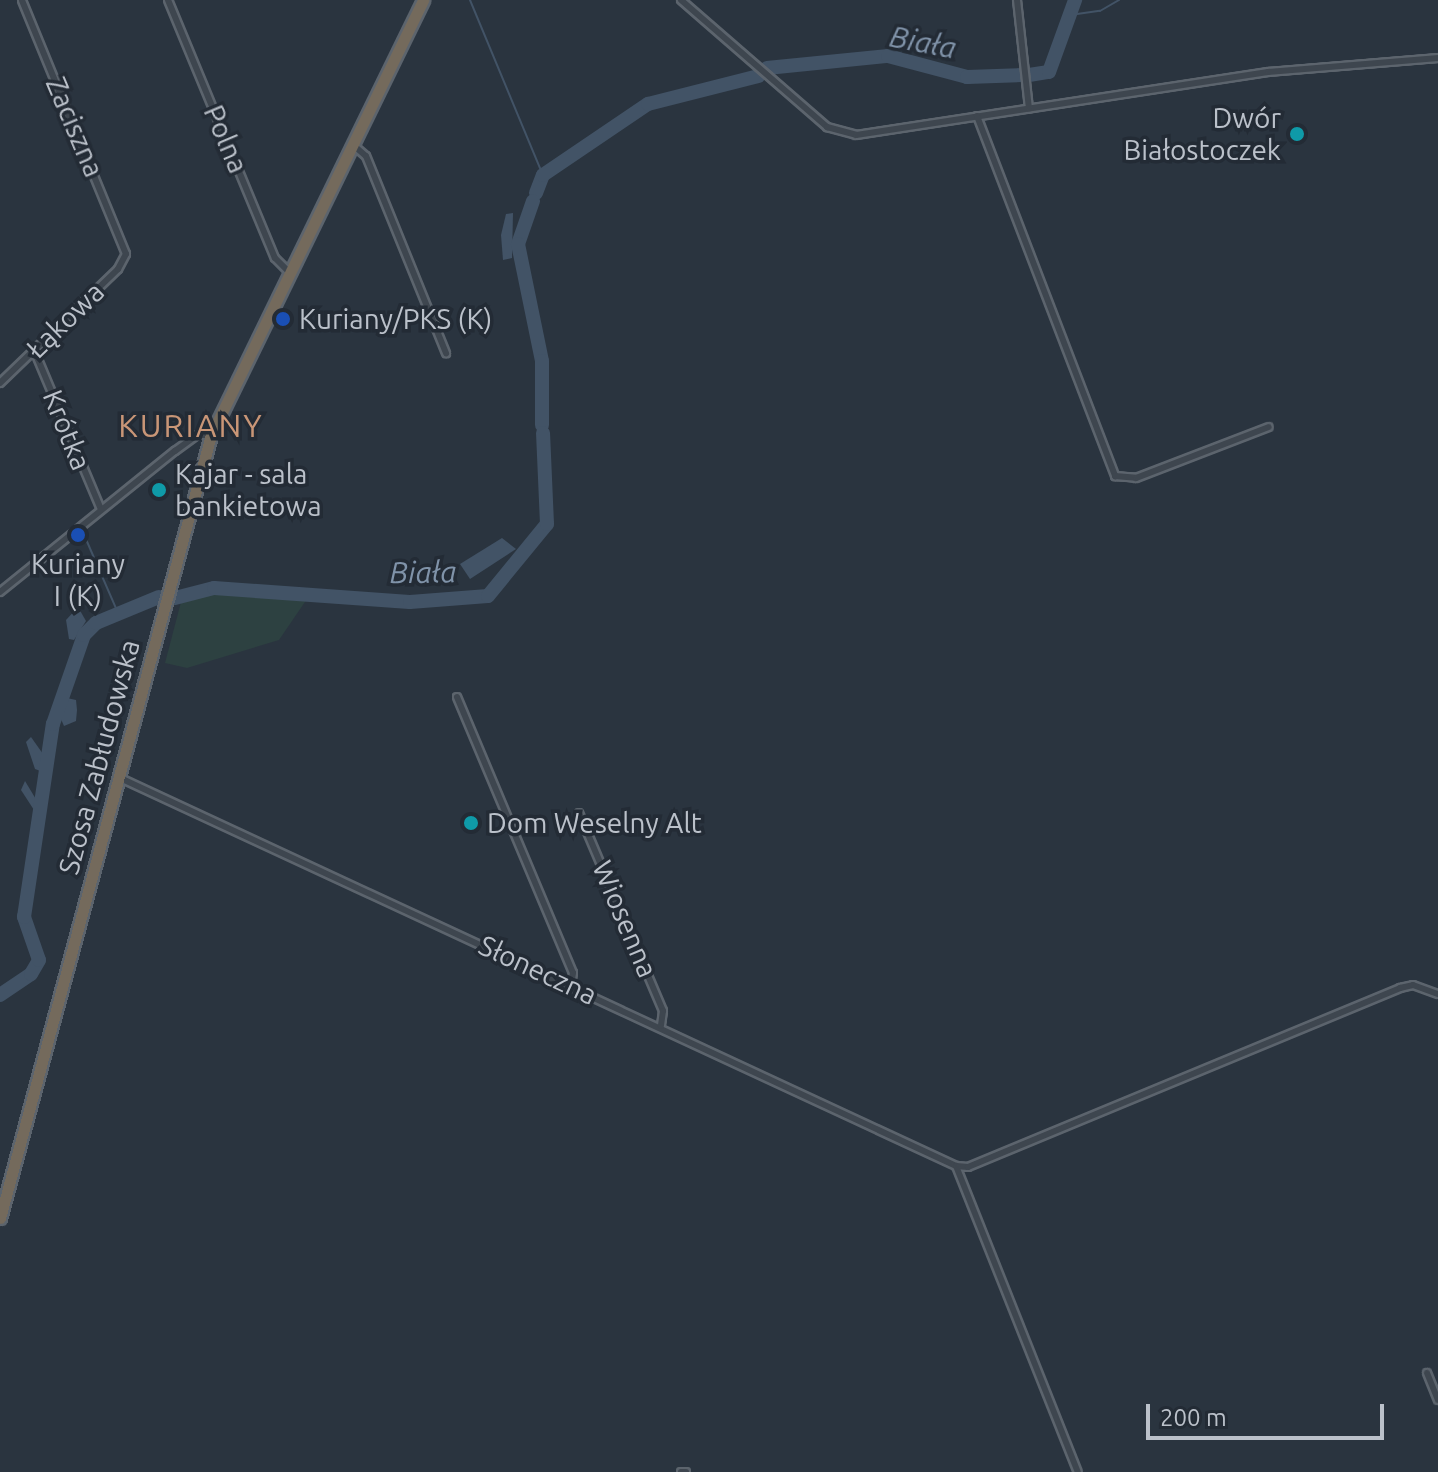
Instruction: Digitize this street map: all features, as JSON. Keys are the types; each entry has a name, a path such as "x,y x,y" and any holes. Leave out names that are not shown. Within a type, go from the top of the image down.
{"highway":[{"name":"Szosa Zabłudowska","path":"0,1218 211,435 423,0"}],"street":[{"name":"Zaciszna","path":"22,0 126,254"},
{"name":"Polna","path":"168,0 275,258 289,272"},
{"path":"681,0 827,127 843,133 1268,72 1438,58"},
{"path":"1017,0 1029,108"},
{"path":"977,116 1115,476 1136,478 1269,427"},
{"path":"352,144 366,156 446,353"},
{"name":"Łąkowa","path":"0,383 118,269 126,254"},
{"name":"Krótka","path":"34,350 101,509"},
{"path":"0,592 197,435 211,435"},
{"path":"457,697 573,973 571,986"},
{"name":"Słoneczna","path":"118,777 661,1026 956,1166"},
{"name":"Wiosenna","path":"579,813 663,1011 661,1026"},
{"path":"1078,1472 956,1166 983,1161 1400,988 1413,985 1438,994"},
{"path":"1427,1373 1435,1386 1438,1400"}],"green space":[{"path":"266,592 307,599 279,640 187,668 165,663 181,602 208,593"}],"water":[{"path":"513,213 512,258 503,260 501,235 506,214"},
{"path":"502,538 516,549 470,579 460,564"},
{"path":"78,607 86,621 74,640 69,639 66,620"},
{"path":"67,698 76,700 76,721 64,726 60,717"},
{"path":"31,737 43,754 43,772 35,769 26,742"},
{"path":"25,781 37,801 34,810 21,790"}],"waterway":[{"path":"470,0 543,175"},
{"name":"Biała","path":"1029,75 1049,72 1075,0"},
{"path":"1070,15 1100,11 1119,0"},
{"name":"Biała","path":"767,68 888,56 967,77 1021,75"},
{"name":"Biała","path":"536,193 543,175 648,104 759,76"},
{"name":"Biała","path":"533,201 518,244 542,361 542,425"},
{"name":"Biała","path":"175,598 214,588 410,602 488,596 547,524 543,433"},
{"path":"85,537 118,613"},
{"name":"Biała","path":"0,995 31,974 39,960 24,917 53,724 84,635 96,623 159,597"}],"place":[{"name":"Dwór Białostoczek","path":"1297,134"},
{"name":"Kuriany/PKS (K)","path":"283,319"},
{"name":"Kajar - sala bankietowa","path":"159,490"},
{"name":"Kuriany I (K)","path":"78,535"},
{"name":"Dom Weselny Alt","path":"471,823"}],"district":[{"name":"KURIANY","path":"191,425"}]}
